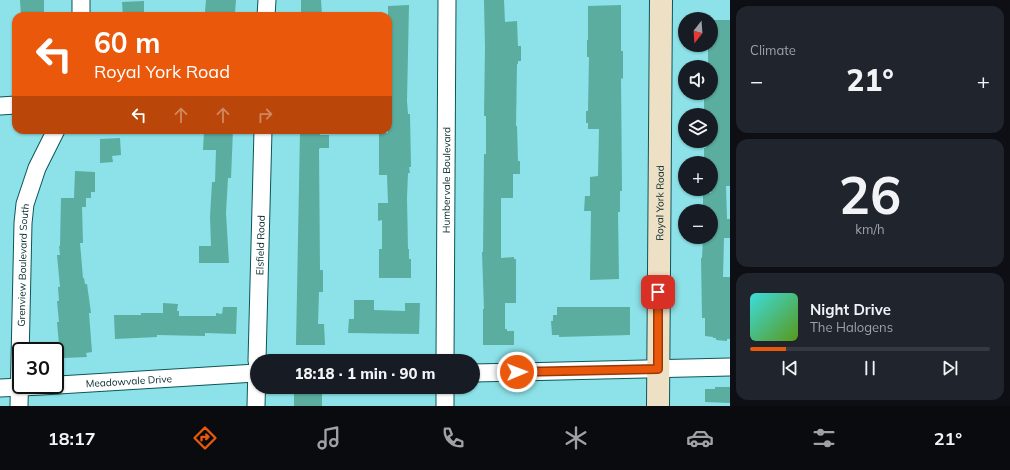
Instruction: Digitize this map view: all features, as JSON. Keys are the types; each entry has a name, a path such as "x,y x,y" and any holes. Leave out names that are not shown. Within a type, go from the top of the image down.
{"main road":[{"name":"Royal York Road","path":"658,406 661,0"}],"street":[{"path":"81,0 81,12"},
{"path":"266,12 267,0"},
{"name":"Humbervale Boulevard","path":"445,354 447,0"},
{"path":"0,106 12,105"},
{"name":"Grenview Boulevard South","path":"20,342 23,223 25,204 37,168 54,134"},
{"name":"Elsfield Road","path":"257,354 263,134"},
{"path":"480,373 730,368"},
{"name":"Meadowvale Drive","path":"64,385 250,373"},
{"name":"Meadowvale Drive","path":"0,388 12,388"},
{"name":"Grenview Boulevard South","path":"19,394 19,406"},
{"path":"256,394 256,406"},
{"path":"445,394 445,406"}],"building":[{"path":"20,0 44,0 44,12 21,12"},
{"path":"206,0 236,0 235,12 205,12"},
{"path":"301,0 321,0 322,12 301,12"},
{"path":"484,0 504,0 505,22 517,21 518,46 521,46 521,61 518,61 517,64 516,126 520,174 513,174 513,198 501,198 501,258 514,257 514,259 516,259 516,303 505,303 505,329 507,329 507,331 514,331 514,345 483,345 484,309 482,252 484,154 486,154 486,116 484,116"},
{"path":"144,1 144,12 123,12 122,2"},
{"path":"409,5 407,101 408,114 410,114 411,167 409,167 410,173 408,173 407,198 408,249 409,259 411,259 411,278 379,278 379,249 382,249 382,220 378,221 378,203 388,203 387,175 379,175 379,134 392,134 392,12 388,12 388,6"},
{"path":"621,5 621,51 623,51 623,79 621,78 622,191 620,191 620,212 618,212 619,279 590,280 591,211 584,211 585,196 590,196 590,177 598,176 599,129 588,129 588,123 586,123 586,111 588,111 589,57 587,57 588,6"},
{"path":"718,20 730,20 730,186 726,186 727,219 730,219 730,238 724,238 723,277 730,277 730,339 727,339 727,341 716,340 716,338 705,336 705,318 702,318 701,258 703,244 718,244 718,204 703,204 703,196 718,196 718,156 704,156 704,148 718,148 718,108 704,108 704,100 718,100 718,60 708,60 708,52 718,52"},
{"path":"204,134 233,134 231,178 228,178 226,213 229,263 199,263 199,246 211,246 210,217 212,182 215,182 216,150 203,150"},
{"path":"300,134 329,135 329,148 319,149 320,270 323,270 323,292 319,292 318,324 324,324 325,345 296,345"},
{"path":"120,138 121,155 112,156 113,162 100,163 100,139"},
{"path":"75,171 95,172 95,192 91,192 91,198 86,198 86,207 82,207 83,243 80,243 83,278 85,284 87,284 91,313 89,313 92,352 86,353 87,357 64,358 64,342 59,342 57,322 59,322 57,301 59,301 58,287 60,287 57,255 60,255 61,198 74,198"},
{"path":"354,300 374,300 374,310 405,311 405,303 420,303 419,334 348,333 349,319 354,319"},
{"path":"163,303 178,304 177,311 179,311 179,316 216,316 216,313 222,314 223,307 237,307 236,334 205,333 205,336 157,335 157,337 115,339 114,315 163,313"},
{"path":"557,307 630,307 630,335 559,337 559,335 552,335 551,321 553,321 553,315 557,315"},
{"path":"715,387 730,387 730,403 705,402 705,389 715,389"},
{"path":"294,394 322,394 322,406 294,406"}],"route":[{"path":"517,372 658,369 658,292"}]}
